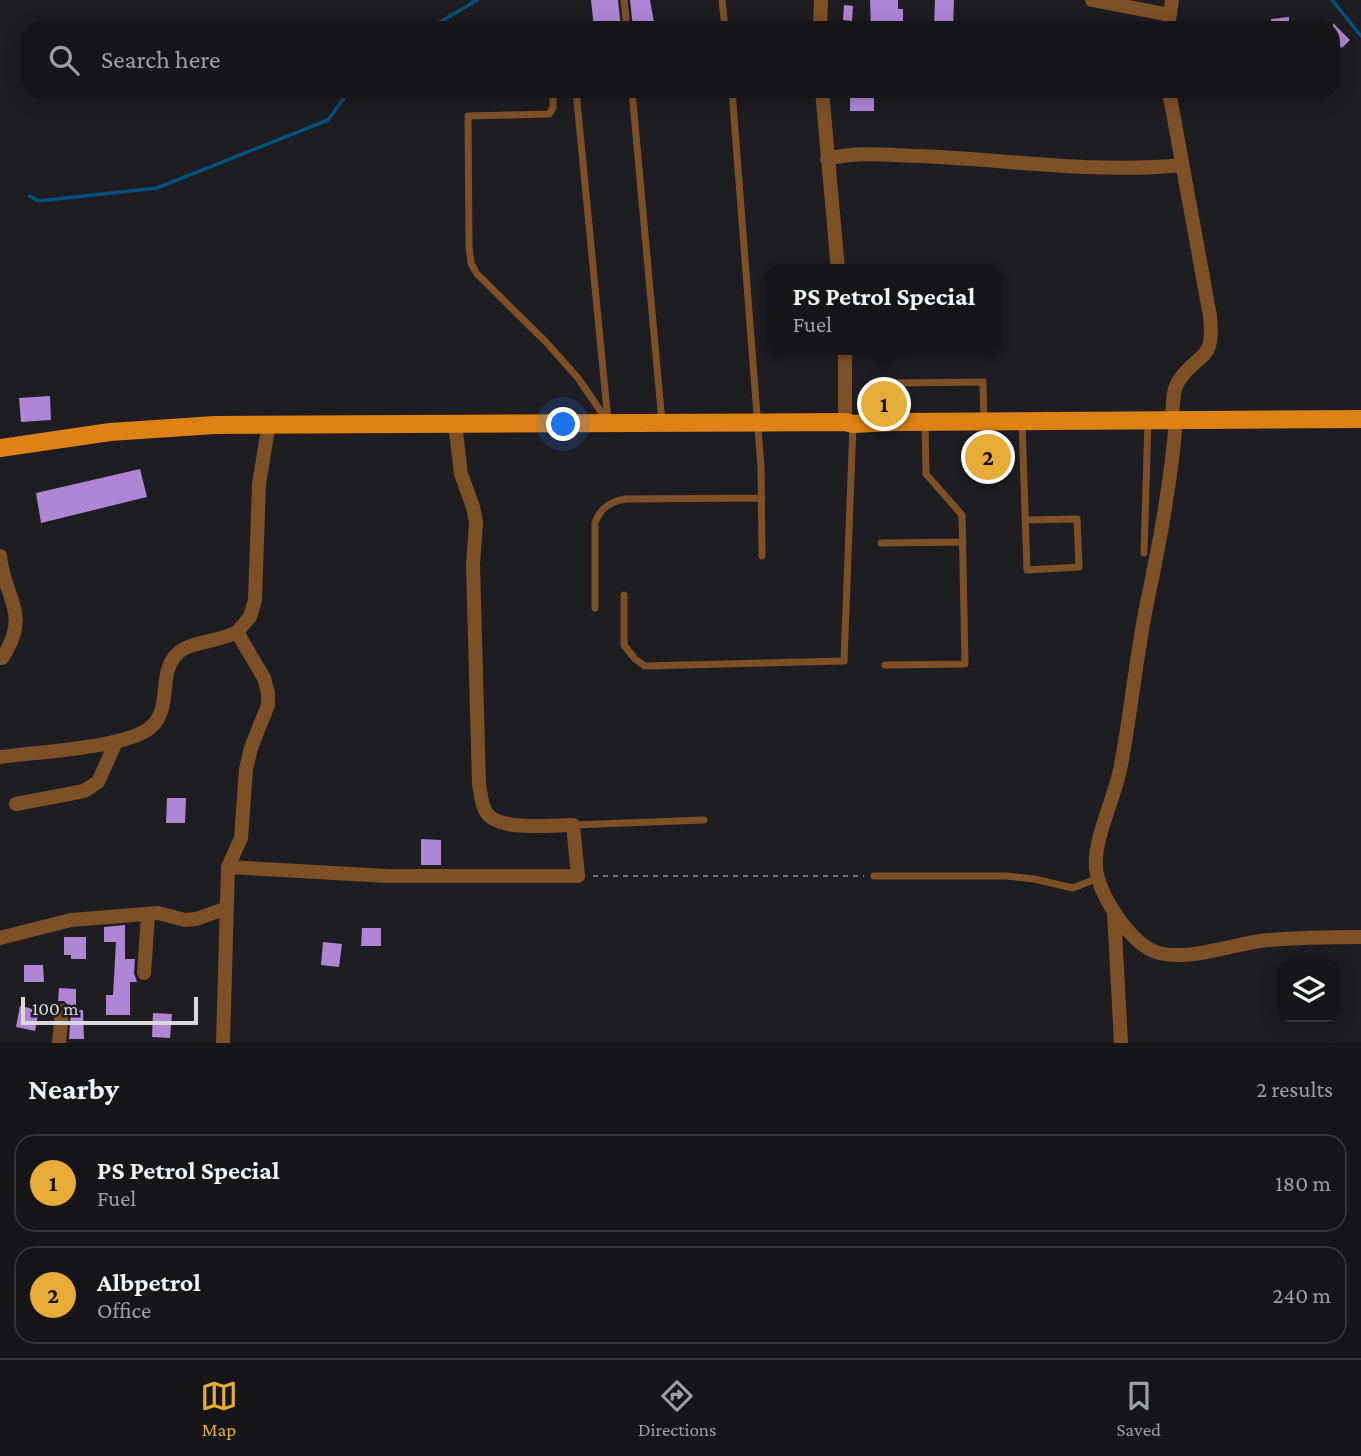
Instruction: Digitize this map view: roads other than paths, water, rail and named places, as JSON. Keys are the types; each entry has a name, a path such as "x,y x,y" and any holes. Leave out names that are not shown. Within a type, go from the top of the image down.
{"main road":[{"path":"0,448 110,432 269,423 849,423 1361,419"}],"street":[{"path":"820,21 821,0"},
{"path":"1092,0 1170,14"},
{"path":"823,98 838,264"},
{"path":"1169,98 1212,338 1208,350 1176,385 1168,503 1147,602 1121,768 1097,851 1098,877 1114,910 1133,936 1156,952 1182,954 1287,938 1361,937"},
{"path":"827,159 859,153 970,157 1080,167 1144,168 1182,165"},
{"path":"845,355 849,423"},
{"path":"0,757 116,742 144,733 154,724 164,704 166,675 176,655 184,648 226,638 237,632 250,617 255,600 259,484 269,423"},
{"path":"229,867 387,876 578,876 573,825 502,823 486,813 482,803 479,784 473,577 476,522 461,474 455,423"},
{"path":"0,556 1,568 17,618 11,644 1,659"},
{"path":"223,1043 229,867 241,838 246,769 257,730 268,705 264,678 237,632"},
{"path":"16,804 84,792 94,787 116,742"},
{"path":"0,938 71,920 158,913 185,920 226,908"},
{"path":"1114,910 1121,1043"},
{"path":"144,973 148,914"},
{"path":"59,1043 62,1011"}],"lane":[{"path":"624,0 626,21"},
{"path":"722,0 724,21"},
{"path":"553,98 553,108 549,114 468,117 468,246 471,263 477,274 579,378 608,423"},
{"path":"577,98 608,423"},
{"path":"633,98 662,422"},
{"path":"733,98 758,423 762,556"},
{"path":"894,422 893,383 983,382 984,421"},
{"path":"1144,553 1148,420"},
{"path":"1022,421 1027,570 1079,567 1077,519 1026,520"},
{"path":"886,666 965,664 962,515 926,474 925,422"},
{"path":"624,595 624,645 635,659 645,666 844,661 849,423"},
{"path":"595,608 595,523 598,514 605,507 625,499 762,498"},
{"path":"881,543 963,542"},
{"path":"573,825 704,820"},
{"path":"874,876 1006,876 1073,888 1098,877"}],"waterway":[{"path":"442,21 477,0"},
{"path":"1332,0 1361,36"},
{"path":"30,196 38,201 157,188 328,120 344,98"}],"place":[{"name":"PS Petrol Special","path":"884,404"},
{"name":"Albpetrol","path":"988,457"}]}
